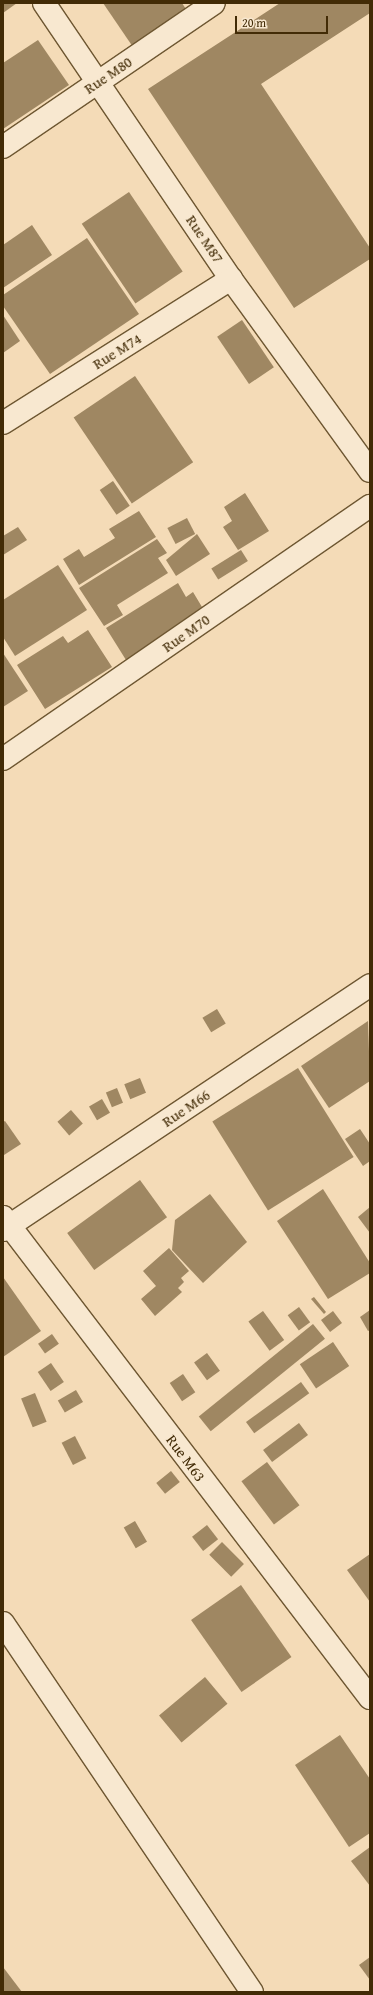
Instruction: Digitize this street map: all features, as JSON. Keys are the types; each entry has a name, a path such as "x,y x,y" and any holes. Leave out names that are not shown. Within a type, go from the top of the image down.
{"street":[{"name":"Rue M87","path":"44,3 231,279 370,471"},
{"name":"Rue M80","path":"3,147 214,3"},
{"name":"Rue M74","path":"3,423 231,279"},
{"name":"Rue M70","path":"3,760 370,506"},
{"name":"Rue M66","path":"5,1225 370,985"},
{"name":"Rue M63","path":"5,1225 370,1698"},
{"path":"3,1623 252,1992"}],"building":[{"path":"3,3 17,3 3,13"},
{"path":"103,3 182,3 189,14 135,50"},
{"path":"280,3 370,3 370,13 261,84 370,248 370,259 294,308 148,89"},
{"path":"38,40 69,85 3,129 3,63"},
{"path":"129,192 183,272 135,303 82,224"},
{"path":"32,225 52,255 3,288 3,245"},
{"path":"87,238 139,314 50,374 3,306 3,295"},
{"path":"3,315 20,341 3,353"},
{"path":"242,320 274,367 249,384 217,337"},
{"path":"135,376 193,462 132,504 74,417"},
{"path":"113,481 130,506 117,515 100,490"},
{"path":"245,493 269,531 238,550 223,527 232,521 224,507"},
{"path":"139,511 156,537 79,585 63,559 79,549 84,557 115,538 109,529"},
{"path":"187,518 195,534 176,544 167,528"},
{"path":"18,527 27,540 3,555 3,536"},
{"path":"197,534 210,554 176,576 166,560"},
{"path":"157,539 167,553 158,558 168,573 117,605 123,615 104,626 79,588"},
{"path":"241,550 248,561 218,580 211,569"},
{"path":"58,565 87,610 15,656 3,637 3,600"},
{"path":"178,583 186,597 193,592 202,607 126,660 106,628"},
{"path":"88,630 112,667 45,709 17,665 63,636 68,643"},
{"path":"3,653 28,691 3,707"},
{"path":"217,1009 226,1024 211,1032 202,1018"},
{"path":"368,1021 370,1081 329,1108 301,1066"},
{"path":"298,1068 354,1157 268,1211 212,1122"},
{"path":"140,1078 146,1093 130,1099 124,1084"},
{"path":"117,1088 123,1103 112,1107 106,1092"},
{"path":"102,1099 110,1113 97,1120 89,1106"},
{"path":"71,1110 83,1124 69,1135 57,1122"},
{"path":"5,1121 21,1144 4,1155 3,1122"},
{"path":"360,1129 370,1144 370,1161 363,1166 345,1139"},
{"path":"140,1180 167,1217 94,1270 67,1233"},
{"path":"323,1189 370,1263 370,1273 328,1299 277,1221"},
{"path":"210,1194 247,1242 203,1283 172,1250 175,1220"},
{"path":"370,1207 370,1233 358,1217"},
{"path":"169,1248 189,1271 181,1278 184,1282 178,1288 182,1292 155,1316 141,1299 156,1286 143,1271"},
{"path":"3,1277 41,1331 3,1357"},
{"path":"314,1297 326,1312 324,1314 311,1299"},
{"path":"299,1307 310,1322 299,1331 288,1315"},
{"path":"370,1310 370,1330 368,1331 360,1317"},
{"path":"263,1311 284,1340 270,1351 248,1322"},
{"path":"333,1311 342,1323 330,1332 321,1320"},
{"path":"313,1324 325,1339 211,1431 199,1417"},
{"path":"52,1334 59,1344 45,1354 38,1344"},
{"path":"333,1342 349,1366 316,1388 300,1364"},
{"path":"207,1353 220,1371 207,1380 194,1362"},
{"path":"51,1363 64,1382 51,1391 38,1372"},
{"path":"183,1374 195,1392 182,1401 170,1383"},
{"path":"301,1382 309,1393 254,1433 246,1422"},
{"path":"76,1390 83,1402 65,1413 58,1400"},
{"path":"35,1393 47,1422 33,1427 21,1399"},
{"path":"299,1423 308,1435 272,1462 263,1450"},
{"path":"75,1436 86,1458 73,1465 62,1443"},
{"path":"267,1462 299,1505 274,1524 241,1481"},
{"path":"171,1471 180,1482 165,1494 156,1483"},
{"path":"135,1521 147,1542 136,1548 124,1528"},
{"path":"207,1525 218,1539 203,1551 192,1537"},
{"path":"222,1542 244,1564 231,1577 209,1555"},
{"path":"370,1554 370,1602 347,1570"},
{"path":"241,1585 291,1657 242,1692 191,1620"},
{"path":"205,1677 227,1704 182,1742 159,1716"},
{"path":"340,1735 370,1779 370,1833 349,1847 295,1765"},
{"path":"370,1847 370,1886 351,1861"},
{"path":"370,1957 370,1980 359,1965"},
{"path":"3,1967 22,1992 3,1992"}]}
